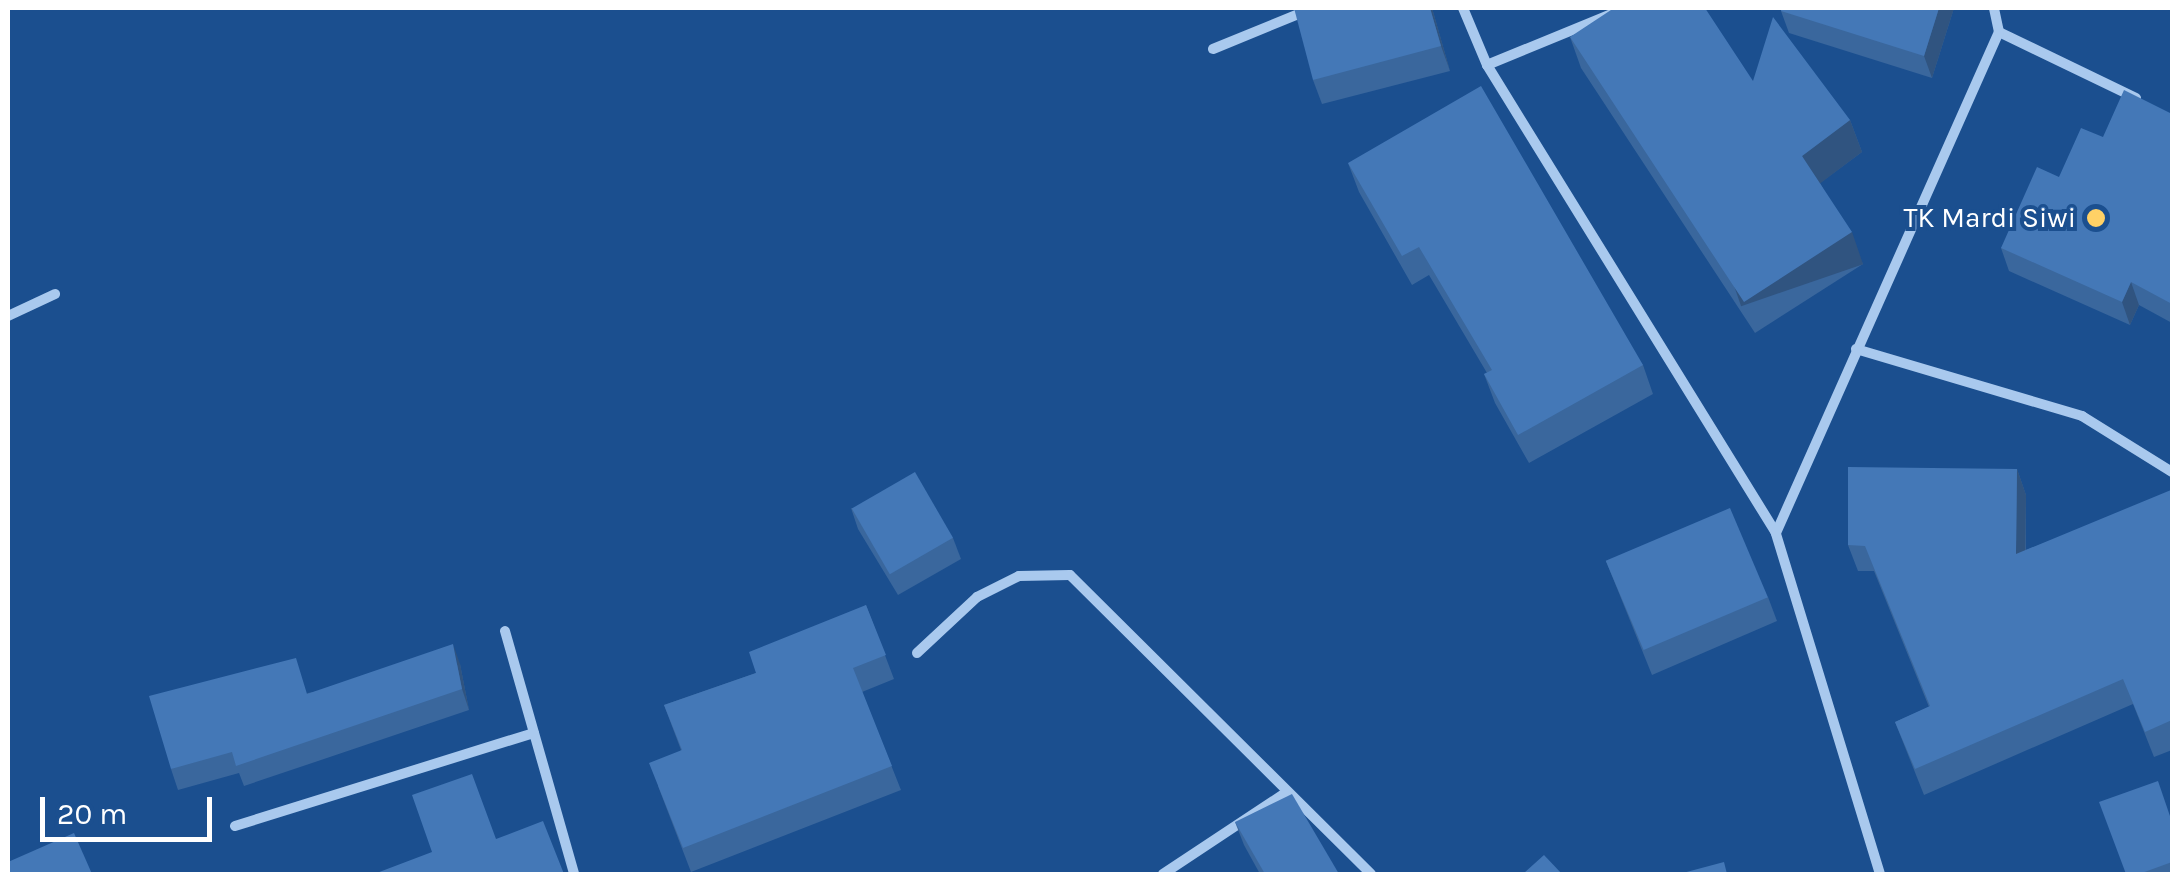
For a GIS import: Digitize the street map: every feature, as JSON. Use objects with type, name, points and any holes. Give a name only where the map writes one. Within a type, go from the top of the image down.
[{"type":"street","points":[[1213,49],[1313,8]]},
{"type":"street","points":[[1463,8],[1487,66],[1776,532],[1880,874]]},
{"type":"street","points":[[1487,66],[1626,8]]},
{"type":"street","points":[[1776,532],[1999,32],[1994,8]]},
{"type":"street","points":[[1999,32],[2155,108]]},
{"type":"street","points":[[8,316],[55,294]]},
{"type":"street","points":[[1856,349],[2082,416],[2172,472]]},
{"type":"street","points":[[917,654],[977,598],[1020,576],[1070,574],[1371,874]]},
{"type":"street","points":[[506,630],[574,874]]},
{"type":"street","points":[[235,826],[534,733]]},
{"type":"street","points":[[1163,874],[1286,792]]},
{"type":"building","points":[[1294,8],[1430,8],[1441,46],[1313,80]]},
{"type":"building","points":[[1614,8],[1705,8],[1753,81],[1773,17],[1850,120],[1802,156],[1852,232],[1744,302],[1570,37]]},
{"type":"building","points":[[1939,8],[1924,56],[1781,11]]},
{"type":"building","points":[[1481,86],[1643,365],[1518,435],[1484,374],[1492,370],[1419,247],[1402,256],[1348,163]]},
{"type":"building","name":"TK Mardi Siwi","points":[[2124,90],[2172,114],[2172,304],[2131,282],[2122,302],[2001,248],[2037,167],[2059,177],[2081,128],[2103,137]]},
{"type":"building","points":[[1848,467],[2017,469],[2016,554],[2171,490],[2172,720],[2145,732],[2123,679],[1915,769],[1895,722],[1930,706],[1865,546],[1848,545]]},
{"type":"building","points":[[915,472],[953,538],[890,574],[852,508]]},
{"type":"building","points":[[1730,508],[1768,597],[1644,650],[1606,561]]},
{"type":"building","points":[[866,605],[886,655],[853,668],[892,766],[683,848],[649,763],[682,750],[664,705],[756,673],[749,652]]},
{"type":"building","points":[[453,644],[462,689],[236,766],[232,752],[171,769],[149,696],[296,658],[307,694]]},
{"type":"building","points":[[472,774],[496,839],[543,821],[564,874],[374,874],[432,852],[412,795]]},
{"type":"building","points":[[2158,781],[2172,822],[2172,862],[2139,874],[2126,874],[2099,802]]},
{"type":"building","points":[[1292,794],[1339,874],[1265,874],[1235,822]]},
{"type":"building","points":[[74,833],[92,874],[8,874],[8,862]]},
{"type":"building","points":[[1544,855],[1562,874],[1523,874]]},
{"type":"building","points":[[1724,862],[1727,874],[1679,874]]},
{"type":"place","name":"TK Mardi Siwi","points":[[2096,218]]}]
